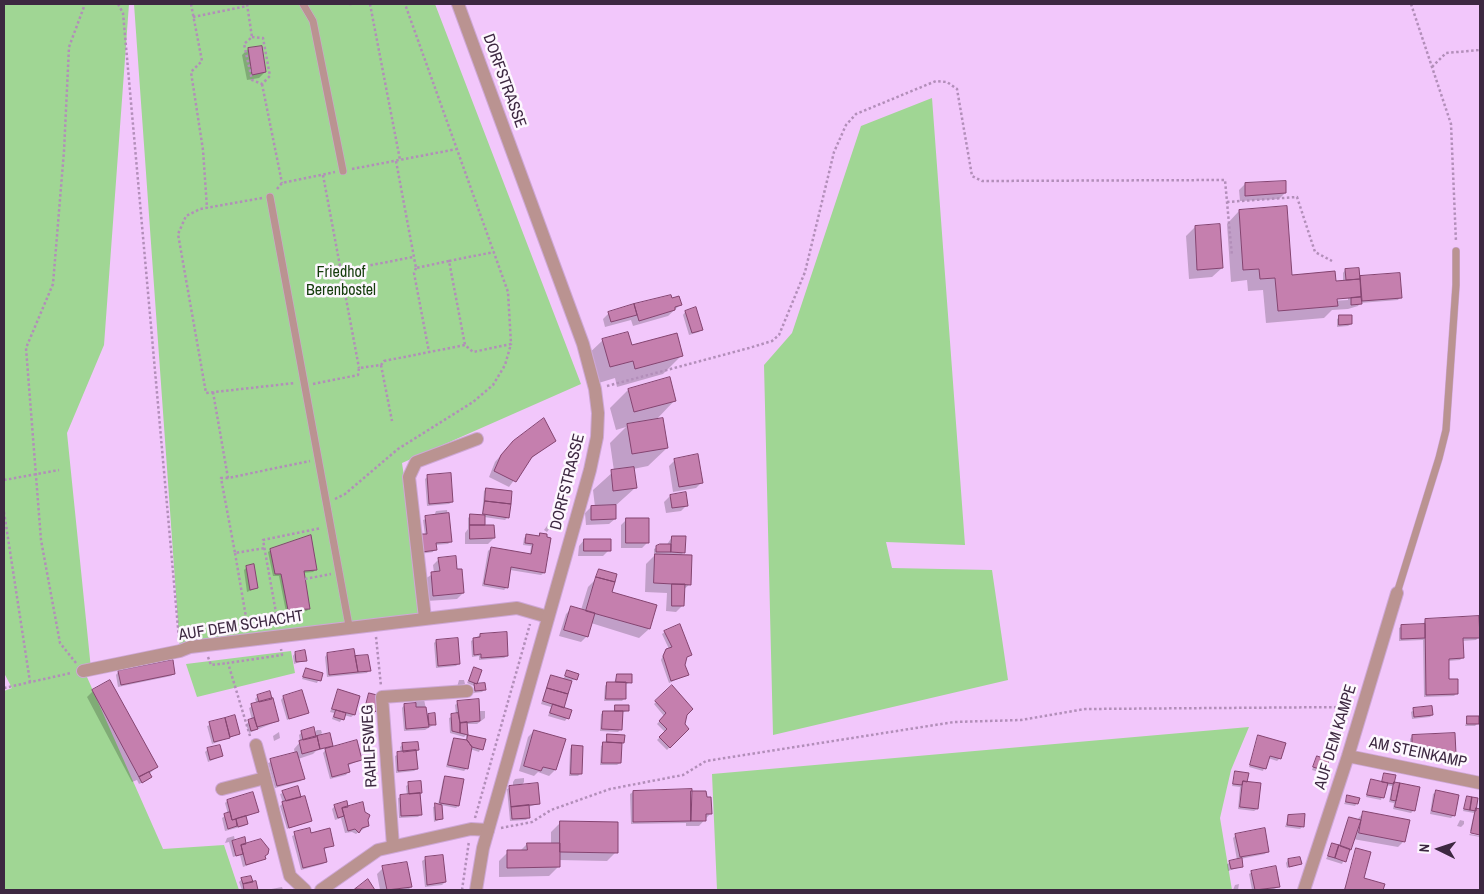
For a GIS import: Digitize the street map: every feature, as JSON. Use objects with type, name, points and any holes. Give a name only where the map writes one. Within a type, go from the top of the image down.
[{"type":"street","name":"DORFSTRASSE","points":[[458,4],[574,320],[595,389],[598,413],[597,437],[590,470],[488,830],[476,890]]},
{"type":"street","points":[[425,618],[409,477],[416,462],[477,439]]},
{"type":"street","name":"AUF DEM KAMPE","points":[[1304,890],[1348,756],[1397,593]]},
{"type":"street","name":"AUF DEM SCHACHT","points":[[83,670],[180,651],[190,647],[349,626],[517,608],[548,618]]},
{"type":"street","name":"RAHLFSWEG","points":[[393,846],[382,696],[467,690]]},
{"type":"street","points":[[256,745],[290,876],[305,890]]},
{"type":"street","name":"AM STEINKAMP","points":[[1348,756],[1480,783]]},
{"type":"street","points":[[222,790],[265,778]]},
{"type":"street","points":[[321,890],[378,850],[471,830],[488,830]]},
{"type":"lane","points":[[303,4],[313,21],[343,171]]},
{"type":"lane","points":[[270,197],[349,626]]},
{"type":"lane","points":[[1397,593],[1446,430],[1456,285],[1456,252]]},
{"type":"path","points":[[4,688],[83,670],[60,643],[42,540],[26,348],[53,284],[64,152],[69,47],[85,4]]},
{"type":"path","points":[[118,4],[123,13],[180,651]]},
{"type":"path","points":[[191,4],[202,61],[191,72],[203,150],[207,208]]},
{"type":"path","points":[[370,4],[400,160]]},
{"type":"path","points":[[327,503],[345,494],[398,449],[474,402],[493,385],[505,364],[511,344],[508,292],[405,4]]},
{"type":"path","points":[[1412,4],[1451,124],[1456,252]]},
{"type":"path","points":[[193,17],[247,5],[252,37]]},
{"type":"path","points":[[252,37],[263,38],[270,76],[262,84],[252,80],[244,44],[252,37]]},
{"type":"path","points":[[1432,67],[1446,53],[1480,50]]},
{"type":"path","points":[[595,389],[749,348],[772,340],[779,335],[805,272],[834,152],[846,125],[856,114],[936,82],[947,82],[957,89],[972,176],[982,181],[1225,180],[1232,256]]},
{"type":"path","points":[[262,84],[282,184],[456,149]]},
{"type":"path","points":[[396,161],[429,352]]},
{"type":"path","points":[[270,197],[207,208],[186,216],[178,234],[206,393],[304,384],[358,375],[360,368],[323,175]]},
{"type":"path","points":[[1227,202],[1297,197],[1315,252],[1332,261]]},
{"type":"path","points":[[416,268],[494,252]]},
{"type":"path","points":[[341,271],[414,257]]},
{"type":"path","points":[[449,261],[464,345],[473,352],[511,344]]},
{"type":"path","points":[[360,368],[381,364],[384,361],[464,345]]},
{"type":"path","points":[[381,364],[392,422]]},
{"type":"path","points":[[213,392],[228,478]]},
{"type":"path","points":[[247,623],[221,478],[318,459]]},
{"type":"path","points":[[4,480],[59,470]]},
{"type":"path","points":[[4,512],[30,682]]},
{"type":"path","points":[[208,656],[211,666],[282,655],[263,540],[331,526]]},
{"type":"path","points":[[235,553],[265,548]]},
{"type":"path","points":[[305,578],[340,573]]},
{"type":"path","points":[[462,890],[471,830],[526,634],[534,613]]},
{"type":"path","points":[[372,624],[373,633],[376,636],[382,696]]},
{"type":"path","points":[[228,663],[250,738],[256,745]]},
{"type":"path","points":[[488,830],[532,822],[551,810],[610,789],[683,775],[706,761],[954,722],[1021,720],[1085,708],[1362,706]]},
{"type":"green space","points":[[4,4],[129,4],[104,345],[67,433],[91,669],[83,668],[163,849],[224,845],[239,890],[4,890],[4,691],[12,688],[4,673]]},
{"type":"green space","name":"Friedhof Berenbostel","points":[[134,4],[435,4],[581,384],[402,463],[425,618],[180,651]]},
{"type":"green space","points":[[932,98],[965,545],[886,542],[892,568],[992,570],[1008,680],[773,735],[764,365],[792,333],[861,126]]},
{"type":"green space","points":[[291,651],[295,673],[197,697],[186,664]]},
{"type":"green space","points":[[1249,727],[1231,770],[1220,818],[1232,890],[717,890],[712,774]]},
{"type":"building","points":[[262,46],[266,72],[252,75],[248,48]]},
{"type":"building","points":[[1286,181],[1286,193],[1245,196],[1245,183]]},
{"type":"building","points":[[1287,206],[1292,275],[1335,271],[1336,281],[1360,279],[1361,297],[1337,299],[1338,306],[1278,311],[1275,278],[1260,279],[1259,269],[1243,270],[1239,210]]},
{"type":"building","points":[[1220,224],[1223,268],[1197,270],[1195,226]]},
{"type":"building","points":[[1359,268],[1360,279],[1346,280],[1345,269]]},
{"type":"building","points":[[1400,273],[1402,298],[1362,301],[1360,276]]},
{"type":"building","points":[[671,295],[672,298],[679,296],[682,305],[675,307],[675,310],[639,321],[634,304]]},
{"type":"building","points":[[1361,297],[1362,304],[1351,305],[1351,298]]},
{"type":"building","points":[[634,304],[637,315],[611,322],[608,312]]},
{"type":"building","points":[[696,307],[703,330],[692,333],[685,311]]},
{"type":"building","points":[[1339,315],[1352,315],[1352,324],[1339,325]]},
{"type":"building","points":[[628,332],[632,345],[677,333],[683,356],[635,369],[633,361],[610,367],[602,339]]},
{"type":"building","points":[[670,377],[676,401],[634,412],[628,389]]},
{"type":"building","points":[[544,418],[556,441],[532,457],[516,482],[494,471],[501,455],[513,441]]},
{"type":"building","points":[[663,418],[668,448],[632,454],[627,424]]},
{"type":"building","points":[[698,454],[703,483],[679,487],[674,459]]},
{"type":"building","points":[[634,467],[637,488],[613,491],[611,470]]},
{"type":"building","points":[[451,473],[453,502],[429,504],[427,475]]},
{"type":"building","points":[[486,488],[512,491],[511,504],[485,501]]},
{"type":"building","points":[[686,492],[688,506],[672,508],[670,495]]},
{"type":"building","points":[[485,501],[511,504],[509,518],[483,514]]},
{"type":"building","points":[[616,505],[616,519],[591,520],[591,506]]},
{"type":"building","points":[[449,513],[452,542],[436,543],[437,550],[422,552],[420,534],[427,534],[425,516]]},
{"type":"building","points":[[470,514],[485,515],[485,525],[470,525]]},
{"type":"building","points":[[626,518],[649,518],[649,543],[626,543]]},
{"type":"building","points":[[470,525],[494,525],[495,538],[470,539]]},
{"type":"building","points":[[540,533],[547,534],[547,537],[551,538],[545,573],[511,567],[508,588],[484,584],[491,547],[531,554],[533,544],[525,543],[526,534],[539,536]]},
{"type":"building","points":[[311,535],[317,570],[304,571],[310,609],[288,610],[281,574],[275,574],[270,549]]},
{"type":"building","points":[[672,536],[686,536],[685,553],[671,552]]},
{"type":"building","points":[[584,539],[611,539],[611,551],[584,551]]},
{"type":"building","points":[[671,544],[671,552],[656,552],[656,546]]},
{"type":"building","points":[[655,554],[692,555],[691,585],[654,583]]},
{"type":"building","points":[[456,556],[457,569],[462,569],[464,593],[433,596],[431,572],[440,571],[438,558]]},
{"type":"building","points":[[254,564],[258,588],[250,590],[246,566]]},
{"type":"building","points":[[599,569],[617,574],[615,582],[596,577]]},
{"type":"building","points":[[596,577],[615,582],[612,592],[657,605],[650,629],[586,611]]},
{"type":"building","points":[[672,584],[685,584],[684,606],[672,606]]},
{"type":"building","points":[[571,606],[595,613],[588,637],[564,630]]},
{"type":"building","points":[[1479,616],[1480,638],[1463,638],[1464,658],[1449,659],[1449,679],[1458,679],[1458,694],[1426,695],[1425,619]]},
{"type":"building","points":[[680,624],[692,655],[687,657],[685,665],[689,675],[671,681],[663,656],[666,649],[672,647],[664,631]]},
{"type":"building","points":[[1425,624],[1425,638],[1401,639],[1401,625]]},
{"type":"building","points":[[507,632],[508,656],[481,658],[481,654],[474,655],[473,638],[480,637],[480,634]]},
{"type":"building","points":[[458,638],[460,664],[438,666],[436,640]]},
{"type":"building","points":[[354,649],[358,672],[329,675],[327,653]]},
{"type":"building","points":[[305,650],[307,661],[296,662],[295,652]]},
{"type":"building","points":[[368,655],[371,671],[358,672],[355,656]]},
{"type":"building","points":[[173,660],[175,674],[121,685],[118,671]]},
{"type":"building","points":[[474,667],[482,670],[477,684],[469,681]]},
{"type":"building","points":[[306,668],[323,673],[321,681],[303,677]]},
{"type":"building","points":[[567,670],[579,674],[577,680],[565,676]]},
{"type":"building","points":[[617,674],[632,674],[632,683],[616,682]]},
{"type":"building","points":[[551,675],[572,681],[568,694],[547,688]]},
{"type":"building","points":[[110,680],[158,767],[139,777],[92,690]]},
{"type":"building","points":[[607,682],[626,682],[626,699],[606,699]]},
{"type":"building","points":[[485,683],[486,690],[475,691],[474,684]]},
{"type":"building","points":[[672,685],[693,709],[687,715],[685,724],[689,729],[670,748],[659,737],[667,729],[659,721],[666,713],[655,701]]},
{"type":"building","points":[[547,688],[568,694],[564,708],[543,701]]},
{"type":"building","points":[[338,689],[360,696],[355,715],[332,709]]},
{"type":"building","points":[[302,690],[309,713],[289,719],[283,696]]},
{"type":"building","points":[[270,691],[272,699],[259,702],[257,695]]},
{"type":"building","points":[[369,693],[377,695],[378,712],[365,709]]},
{"type":"building","points":[[273,698],[279,721],[257,727],[251,704]]},
{"type":"building","points":[[479,699],[480,721],[460,723],[457,701]]},
{"type":"building","points":[[416,703],[416,707],[426,707],[429,727],[406,729],[404,704]]},
{"type":"building","points":[[553,704],[572,710],[569,719],[550,713]]},
{"type":"building","points":[[615,705],[629,705],[629,711],[615,711]]},
{"type":"building","points":[[1432,706],[1433,715],[1414,717],[1413,708]]},
{"type":"building","points":[[336,710],[346,713],[344,720],[334,717]]},
{"type":"building","points":[[603,711],[623,711],[622,730],[602,729]]},
{"type":"building","points":[[435,713],[436,725],[429,725],[428,714]]},
{"type":"building","points":[[458,713],[460,733],[452,731],[451,714]]},
{"type":"building","points":[[235,715],[240,734],[230,737],[225,718]]},
{"type":"building","points":[[1467,716],[1479,716],[1479,724],[1467,724]]},
{"type":"building","points":[[225,718],[230,738],[214,742],[209,722]]},
{"type":"building","points":[[254,718],[258,729],[251,731],[248,720]]},
{"type":"building","points":[[467,722],[468,735],[460,733],[460,723]]},
{"type":"building","points":[[314,727],[316,737],[303,740],[301,731]]},
{"type":"building","points":[[534,730],[566,739],[556,770],[543,767],[541,771],[524,766]]},
{"type":"building","points":[[330,733],[333,746],[320,749],[317,736]]},
{"type":"building","points":[[1455,733],[1456,754],[1412,755],[1412,735]]},
{"type":"building","points":[[607,734],[625,735],[624,743],[607,742]]},
{"type":"building","points":[[468,735],[486,739],[483,750],[472,747],[467,740]]},
{"type":"building","points":[[1258,735],[1286,743],[1281,759],[1270,756],[1266,769],[1250,765]]},
{"type":"building","points":[[317,736],[320,749],[302,754],[299,741]]},
{"type":"building","points":[[454,738],[467,740],[472,747],[468,769],[448,765]]},
{"type":"building","points":[[357,740],[362,760],[348,764],[350,772],[332,777],[325,749]]},
{"type":"building","points":[[418,742],[419,750],[403,752],[402,743]]},
{"type":"building","points":[[603,742],[622,743],[621,763],[602,763]]},
{"type":"building","points":[[220,745],[223,756],[210,760],[207,748]]},
{"type":"building","points":[[572,745],[583,746],[582,774],[571,774]]},
{"type":"building","points":[[416,750],[418,769],[398,771],[397,752]]},
{"type":"building","points":[[297,752],[305,779],[277,786],[270,759]]},
{"type":"building","points":[[1317,756],[1329,760],[1326,771],[1313,767]]},
{"type":"building","points":[[1235,771],[1249,773],[1247,782],[1243,781],[1242,785],[1233,784]]},
{"type":"building","points":[[149,772],[152,777],[142,783],[139,777]]},
{"type":"building","points":[[1384,773],[1396,775],[1394,784],[1382,782]]},
{"type":"building","points":[[445,776],[464,779],[459,806],[440,803]]},
{"type":"building","points":[[1371,779],[1388,783],[1384,798],[1367,795]]},
{"type":"building","points":[[421,781],[422,793],[409,794],[408,782]]},
{"type":"building","points":[[1243,781],[1261,783],[1258,809],[1240,807]]},
{"type":"building","points":[[1394,782],[1400,783],[1396,801],[1391,800]]},
{"type":"building","points":[[538,783],[540,804],[511,807],[509,786]]},
{"type":"building","points":[[1400,783],[1420,787],[1415,811],[1395,807]]},
{"type":"building","points":[[298,786],[301,797],[286,801],[282,791]]},
{"type":"building","points":[[692,789],[691,821],[633,822],[633,791]]},
{"type":"building","points":[[1436,790],[1459,795],[1455,816],[1432,811]]},
{"type":"building","points":[[691,791],[706,791],[707,797],[711,797],[712,814],[706,814],[706,821],[691,821]]},
{"type":"building","points":[[253,792],[259,812],[232,820],[227,800]]},
{"type":"building","points":[[420,793],[422,815],[401,816],[400,795]]},
{"type":"building","points":[[1347,795],[1360,798],[1358,804],[1346,802]]},
{"type":"building","points":[[305,796],[312,821],[289,828],[282,802]]},
{"type":"building","points":[[1467,796],[1472,797],[1470,810],[1464,809]]},
{"type":"building","points":[[1472,797],[1478,798],[1476,811],[1470,810]]},
{"type":"building","points":[[347,801],[348,807],[342,808],[344,816],[338,818],[334,805]]},
{"type":"building","points":[[363,802],[365,812],[370,815],[368,820],[369,826],[362,828],[359,833],[355,829],[348,831],[342,808]]},
{"type":"building","points":[[435,803],[442,805],[443,819],[436,820]]},
{"type":"building","points":[[529,805],[530,818],[512,819],[511,807]]},
{"type":"building","points":[[1476,808],[1480,809],[1480,835],[1471,833]]},
{"type":"building","points":[[1363,811],[1410,820],[1405,842],[1359,833]]},
{"type":"building","points":[[230,812],[232,820],[236,819],[237,826],[228,829],[224,814]]},
{"type":"building","points":[[1305,814],[1304,827],[1287,825],[1288,815]]},
{"type":"building","points":[[246,816],[248,824],[238,827],[236,819]]},
{"type":"building","points":[[1349,817],[1361,820],[1351,850],[1340,846]]},
{"type":"building","points":[[560,821],[618,822],[618,853],[560,852]]},
{"type":"building","points":[[310,828],[311,833],[330,828],[334,846],[324,848],[327,862],[303,868],[294,832]]},
{"type":"building","points":[[1265,828],[1269,852],[1240,857],[1235,834]]},
{"type":"building","points":[[245,837],[246,844],[241,845],[243,854],[236,856],[232,841]]},
{"type":"building","points":[[261,839],[269,849],[268,854],[265,856],[266,859],[246,865],[241,845]]},
{"type":"building","points":[[527,843],[560,843],[560,867],[507,868],[507,850],[527,850]]},
{"type":"building","points":[[1332,843],[1339,845],[1335,858],[1328,856]]},
{"type":"building","points":[[1339,845],[1350,849],[1346,862],[1335,858]]},
{"type":"building","points":[[1356,848],[1371,852],[1364,878],[1385,884],[1383,890],[1345,890]]},
{"type":"building","points":[[443,855],[446,882],[427,885],[425,857]]},
{"type":"building","points":[[1300,857],[1302,864],[1289,867],[1288,859]]},
{"type":"building","points":[[1242,858],[1243,867],[1231,869],[1229,861]]},
{"type":"building","points":[[407,862],[412,887],[387,890],[382,866]]},
{"type":"building","points":[[1276,866],[1280,887],[1255,890],[1251,871]]},
{"type":"building","points":[[251,876],[253,882],[243,884],[241,878]]},
{"type":"building","points":[[368,879],[375,890],[355,889]]},
{"type":"building","points":[[256,881],[258,890],[244,890],[243,884]]}]
